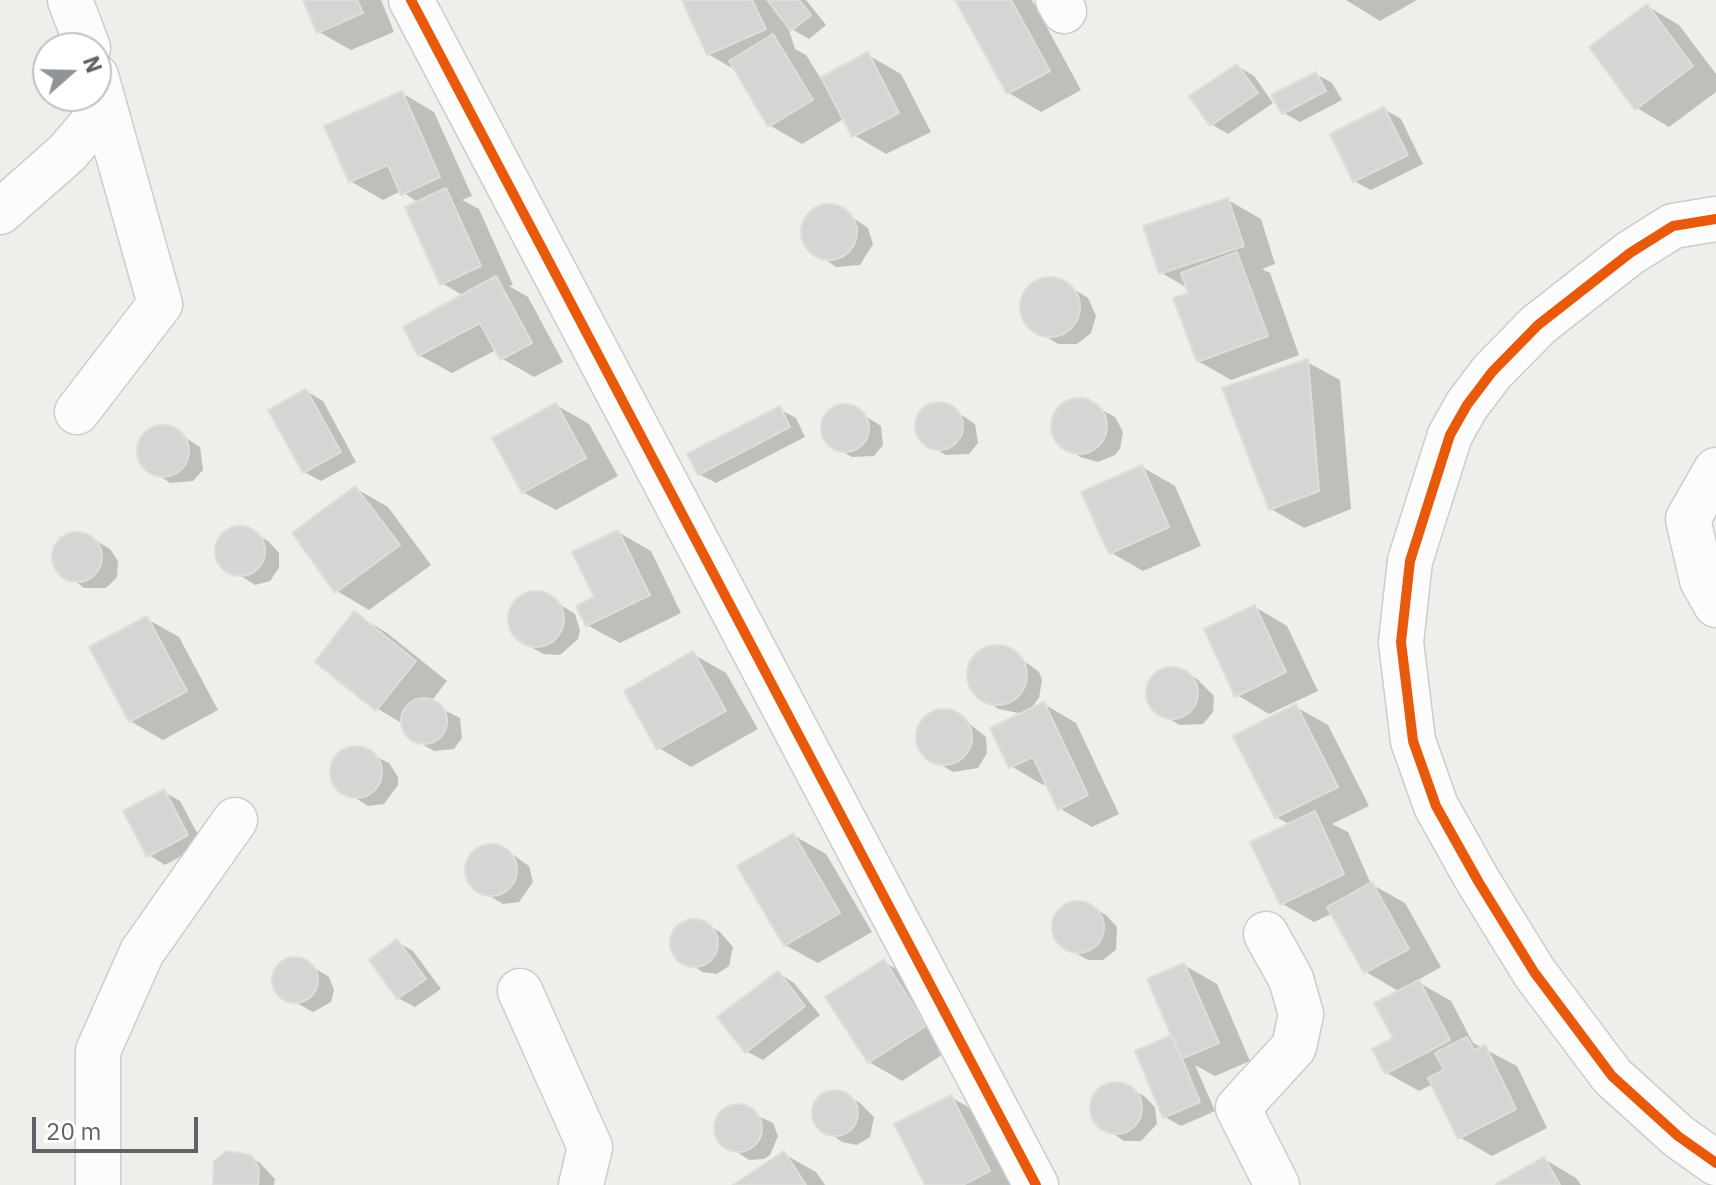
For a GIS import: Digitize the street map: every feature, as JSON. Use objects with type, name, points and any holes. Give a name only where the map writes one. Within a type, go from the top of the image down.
[{"type":"street","points":[[70,0],[82,32]]},
{"type":"street","points":[[411,0],[1036,1185]]},
{"type":"street","points":[[0,212],[67,153],[89,112]]},
{"type":"street","points":[[77,412],[160,304],[106,112]]},
{"type":"street","points":[[1716,219],[1673,226],[1630,253],[1538,325],[1492,372],[1467,405],[1450,435],[1410,561],[1401,642],[1413,741],[1436,806],[1478,881],[1534,972],[1612,1076],[1678,1136],[1716,1163]]},
{"type":"street","points":[[1716,470],[1688,519],[1702,580],[1716,605]]},
{"type":"street","points":[[98,1185],[98,1051],[142,952],[235,820]]},
{"type":"street","points":[[1266,934],[1291,979],[1301,1014],[1294,1047],[1238,1108],[1277,1185]]},
{"type":"street","points":[[520,991],[590,1147],[581,1185]]},
{"type":"building","points":[[303,0],[357,0],[363,13],[317,33]]},
{"type":"building","points":[[682,0],[752,0],[766,29],[707,55]]},
{"type":"building","points":[[767,0],[799,0],[811,15],[791,31]]},
{"type":"building","points":[[955,0],[1011,0],[1050,71],[1007,94]]},
{"type":"building","points":[[1647,4],[1693,66],[1635,110],[1589,47]]},
{"type":"building","points":[[773,34],[813,100],[768,127],[729,61]]},
{"type":"building","points":[[868,52],[899,113],[852,137],[821,77]]},
{"type":"building","points":[[1237,64],[1258,93],[1210,126],[1189,96]]},
{"type":"building","points":[[1316,72],[1326,91],[1282,114],[1271,95]]},
{"type":"building","points":[[402,91],[440,177],[401,195],[388,165],[349,182],[324,126]]},
{"type":"building","points":[[1384,107],[1408,155],[1353,182],[1330,134]]},
{"type":"building","points":[[446,188],[481,266],[440,285],[405,207]]},
{"type":"building","points":[[1228,198],[1244,246],[1159,274],[1143,226]]},
{"type":"building","points":[[829,204],[849,212],[857,232],[849,252],[829,260],[809,252],[801,232],[809,212]]},
{"type":"building","points":[[1237,252],[1268,336],[1197,362],[1173,298],[1188,293],[1181,273]]},
{"type":"building","points":[[496,276],[532,343],[500,360],[480,323],[418,356],[403,327]]},
{"type":"building","points":[[1050,277],[1061,279],[1071,286],[1078,296],[1078,318],[1071,328],[1061,335],[1050,337],[1039,335],[1029,328],[1022,318],[1020,307],[1022,296],[1029,286],[1039,279]]},
{"type":"building","points":[[1308,359],[1319,491],[1269,510],[1222,388]]},
{"type":"building","points":[[306,389],[341,452],[303,473],[268,410]]},
{"type":"building","points":[[1079,398],[1099,406],[1107,426],[1099,446],[1079,454],[1059,446],[1051,426],[1059,406]]},
{"type":"building","points":[[939,402],[956,409],[963,426],[956,443],[939,450],[922,443],[915,426],[922,409]]},
{"type":"building","points":[[556,403],[586,458],[522,493],[492,438]]},
{"type":"building","points":[[845,404],[862,411],[869,428],[862,445],[845,452],[828,445],[821,428],[828,411]]},
{"type":"building","points":[[780,406],[790,427],[698,475],[687,454]]},
{"type":"building","points":[[163,425],[181,433],[189,451],[181,469],[163,477],[145,469],[137,451],[145,433]]},
{"type":"building","points":[[1142,465],[1169,527],[1109,554],[1081,492]]},
{"type":"building","points":[[355,486],[400,545],[335,593],[292,533]]},
{"type":"building","points":[[240,526],[258,533],[265,551],[258,569],[240,576],[222,569],[215,551],[222,533]]},
{"type":"building","points":[[618,530],[650,595],[586,626],[576,606],[594,597],[572,552]]},
{"type":"building","points":[[67,533],[87,533],[101,547],[101,567],[87,581],[67,581],[53,567],[53,547]]},
{"type":"building","points":[[536,591],[556,599],[564,619],[556,639],[536,647],[516,639],[508,619],[516,599]]},
{"type":"building","points":[[1255,605],[1286,672],[1235,697],[1204,629]]},
{"type":"building","points":[[354,611],[416,661],[376,711],[315,662]]},
{"type":"building","points":[[147,616],[187,691],[129,722],[89,647]]},
{"type":"building","points":[[997,645],[1018,654],[1027,675],[1018,696],[997,705],[976,696],[967,675],[976,654]]},
{"type":"building","points":[[693,651],[726,711],[657,750],[624,691]]},
{"type":"building","points":[[1172,667],[1191,674],[1198,693],[1191,712],[1172,719],[1153,712],[1146,693],[1153,674]]},
{"type":"building","points":[[424,698],[441,704],[447,721],[441,738],[424,744],[407,738],[401,721],[407,704]]},
{"type":"building","points":[[1044,702],[1088,795],[1058,810],[1033,757],[1009,768],[990,728]]},
{"type":"building","points":[[1296,704],[1338,787],[1275,818],[1233,736]]},
{"type":"building","points":[[944,709],[964,717],[972,737],[964,757],[944,765],[924,757],[916,737],[924,717]]},
{"type":"building","points":[[356,746],[374,754],[382,772],[374,790],[356,798],[338,790],[330,772],[338,754]]},
{"type":"building","points":[[164,789],[188,835],[147,857],[123,811]]},
{"type":"building","points":[[1315,811],[1344,874],[1280,905],[1250,842]]},
{"type":"building","points":[[793,833],[840,913],[784,946],[737,866]]},
{"type":"building","points":[[491,844],[510,851],[517,870],[510,889],[491,896],[472,889],[465,870],[472,851]]},
{"type":"building","points":[[1372,882],[1409,949],[1364,973],[1327,907]]},
{"type":"building","points":[[1078,901],[1096,909],[1104,927],[1096,945],[1078,953],[1060,945],[1052,927],[1060,909]]},
{"type":"building","points":[[694,919],[711,926],[718,943],[711,960],[694,967],[677,960],[670,943],[677,926]]},
{"type":"building","points":[[397,939],[426,979],[397,999],[369,960]]},
{"type":"building","points":[[295,957],[304,958],[311,964],[317,971],[317,989],[311,996],[304,1002],[295,1003],[286,1002],[279,996],[273,989],[272,980],[273,971],[279,964],[286,958]]},
{"type":"building","points":[[884,959],[926,1026],[868,1063],[825,997]]},
{"type":"building","points":[[1184,963],[1219,1043],[1181,1059],[1147,979]]},
{"type":"building","points":[[778,971],[805,1006],[745,1053],[717,1017]]},
{"type":"building","points":[[1419,980],[1450,1040],[1385,1074],[1372,1049],[1393,1038],[1374,1003]]},
{"type":"building","points":[[1172,1035],[1200,1102],[1163,1118],[1135,1051]]},
{"type":"building","points":[[1467,1037],[1474,1050],[1485,1045],[1516,1109],[1458,1139],[1428,1078],[1444,1070],[1435,1053]]},
{"type":"building","points":[[1116,1082],[1134,1090],[1142,1108],[1134,1126],[1116,1134],[1098,1126],[1090,1108],[1098,1090]]},
{"type":"building","points":[[835,1090],[852,1096],[858,1113],[852,1130],[835,1136],[818,1130],[812,1113],[818,1096]]},
{"type":"building","points":[[951,1095],[990,1171],[963,1185],[925,1185],[894,1124]]},
{"type":"building","points":[[738,1104],[755,1111],[762,1128],[755,1145],[738,1152],[721,1145],[714,1128],[721,1111]]},
{"type":"building","points":[[227,1151],[251,1155],[259,1168],[258,1185],[213,1185],[214,1161]]},
{"type":"building","points":[[784,1151],[806,1185],[733,1185]]},
{"type":"building","points":[[1544,1157],[1560,1185],[1496,1185],[1496,1184]]},
{"type":"cycle path","points":[[411,0],[1036,1185]]},
{"type":"cycle path","points":[[1716,219],[1673,226],[1630,253],[1538,325],[1492,372],[1467,405],[1450,435],[1410,561],[1401,642],[1413,741],[1436,806],[1478,881],[1534,972],[1612,1076],[1678,1136],[1716,1163]]}]
